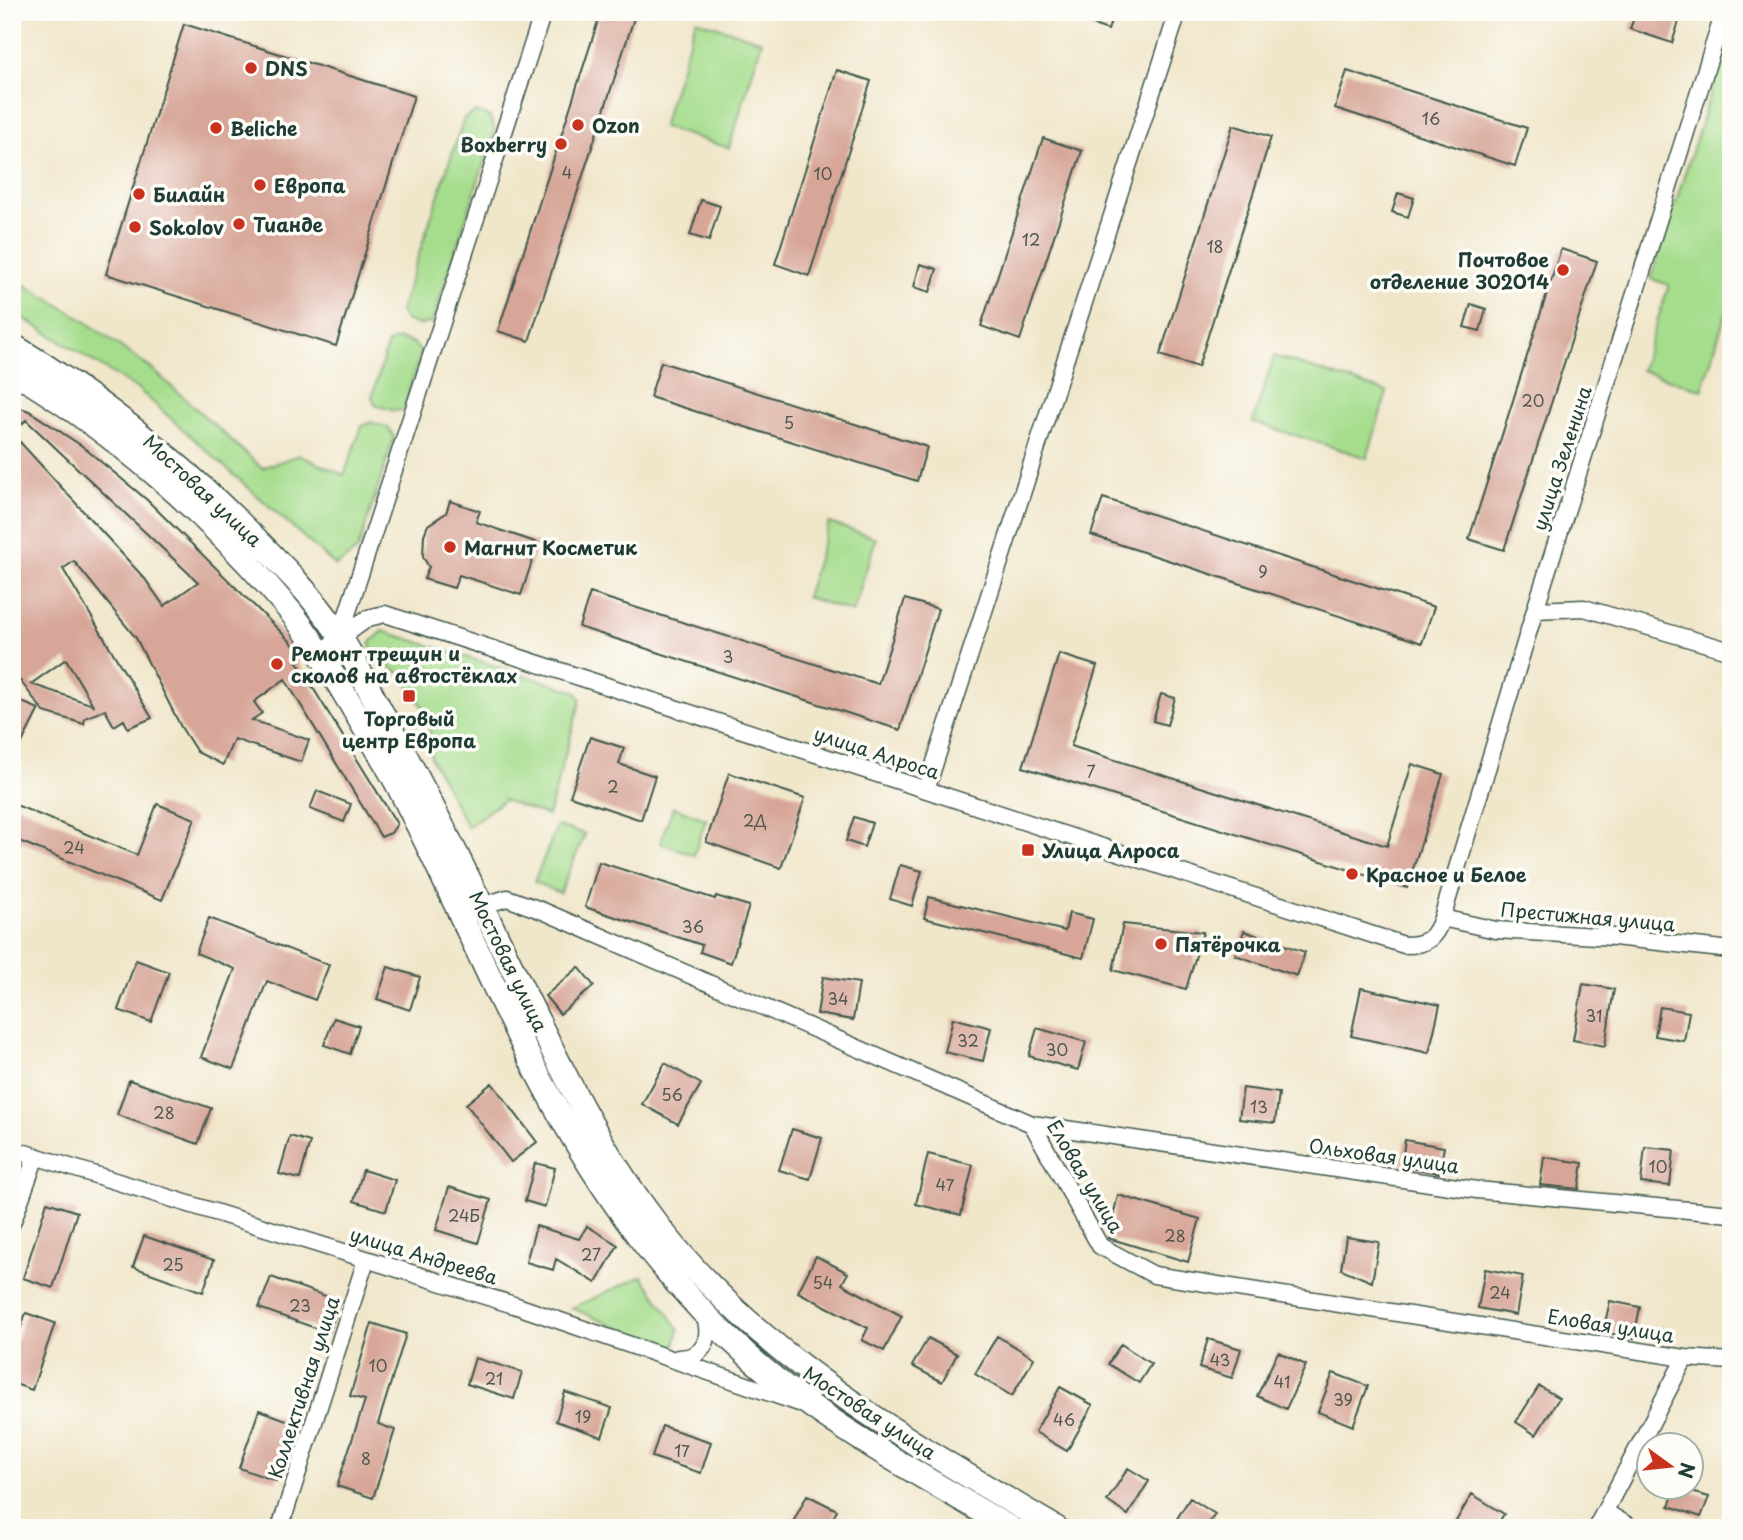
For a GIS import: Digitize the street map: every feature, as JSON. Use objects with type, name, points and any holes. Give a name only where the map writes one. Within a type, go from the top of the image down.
[{"type":"main road","name":"Мостовая улица","points":[[12,345],[100,401],[153,442],[280,563],[311,597],[340,636],[406,756],[560,1066],[611,1158],[654,1221],[713,1287],[791,1360],[832,1391],[1056,1528]]},
{"type":"main road","name":"Мостовая улица","points":[[12,370],[76,412],[184,499],[291,612],[320,653],[396,782],[540,1078],[591,1168],[637,1234],[703,1313],[756,1363],[820,1410],[1010,1528]]},
{"type":"street","points":[[340,636],[543,12]]},
{"type":"street","points":[[926,790],[1178,12]]},
{"type":"street","name":"улица Зеленина","points":[[1442,918],[1535,610],[1724,12]]},
{"type":"street","points":[[1535,610],[1584,608],[1731,651]]},
{"type":"street","name":"улица Алроса","points":[[320,653],[368,618],[386,614],[1404,946],[1419,945],[1432,939],[1442,918]]},
{"type":"street","name":"Еловая улица","points":[[482,906],[507,898],[543,911],[1032,1124],[1100,1246],[1154,1275],[1685,1358],[1731,1361]]},
{"type":"street","name":"Престижная улица","points":[[1442,918],[1486,929],[1614,937],[1731,950]]},
{"type":"street","name":"Ольховая улица","points":[[1032,1124],[1477,1190],[1731,1214]]},
{"type":"street","name":"улица Андреева","points":[[12,1149],[676,1358],[820,1410]]},
{"type":"street","points":[[12,1223],[36,1156]]},
{"type":"street","name":"Коллективная улица","points":[[280,1528],[366,1260]]},
{"type":"street","points":[[676,1358],[693,1357],[702,1351],[709,1329],[703,1313]]},
{"type":"street","points":[[1596,1528],[1685,1358]]},
{"type":"street","points":[[1605,1512],[1632,1528]]},
{"type":"green space","points":[[696,20],[762,41],[729,148],[662,127]]},
{"type":"green space","points":[[1731,30],[1731,296],[1702,390],[1641,370],[1669,285],[1651,279]]},
{"type":"green space","points":[[476,112],[489,116],[495,129],[432,323],[419,325],[405,320],[400,311],[464,118]]},
{"type":"green space","points":[[12,277],[79,317],[152,369],[262,468],[299,455],[344,475],[362,426],[371,422],[389,428],[394,437],[358,550],[336,566],[139,390],[12,311]]},
{"type":"green space","points":[[399,339],[414,343],[421,353],[403,410],[395,411],[375,405],[372,397],[388,343]]},
{"type":"green space","points":[[1274,356],[1387,392],[1367,458],[1253,422]]},
{"type":"green space","points":[[829,523],[876,538],[853,612],[806,597]]},
{"type":"green space","points":[[383,631],[575,691],[581,699],[548,816],[504,800],[467,827],[431,758],[429,717],[403,675],[374,657],[370,643]]},
{"type":"green space","points":[[673,807],[706,819],[694,855],[660,843]]},
{"type":"green space","points":[[557,826],[585,834],[560,893],[534,882]]},
{"type":"green space","points":[[642,1276],[679,1329],[673,1352],[572,1308]]},
{"type":"building","points":[[601,12],[636,12],[529,341],[498,331]]},
{"type":"building","points":[[1063,12],[1114,12],[1108,30],[1063,15]]},
{"type":"building","points":[[1636,12],[1682,12],[1672,43],[1630,29]]},
{"type":"building","name":"Европа","points":[[184,24],[414,96],[336,346],[106,274]]},
{"type":"building","points":[[837,70],[871,81],[809,276],[775,264]]},
{"type":"building","points":[[1347,71],[1527,128],[1515,166],[1335,108]]},
{"type":"building","points":[[1233,125],[1271,137],[1198,367],[1160,355]]},
{"type":"building","points":[[1043,138],[1082,151],[1020,340],[981,326]]},
{"type":"building","points":[[1398,193],[1414,198],[1408,217],[1392,212]]},
{"type":"building","points":[[701,200],[720,206],[709,241],[690,235]]},
{"type":"building","points":[[1561,249],[1597,261],[1504,550],[1469,539]]},
{"type":"building","points":[[920,264],[937,269],[930,292],[914,287]]},
{"type":"building","points":[[1471,304],[1486,309],[1480,331],[1464,327]]},
{"type":"building","points":[[661,362],[927,447],[917,481],[650,397]]},
{"type":"building","points":[[12,405],[29,411],[82,446],[146,499],[292,643],[302,658],[297,662],[397,824],[391,833],[381,837],[285,679],[254,702],[262,713],[252,720],[309,740],[301,762],[234,739],[223,765],[197,752],[181,727],[136,638],[74,561],[63,569],[152,718],[128,728],[124,720],[114,726],[105,710],[85,718],[84,724],[44,712],[12,670],[12,455],[20,442],[145,579],[164,606],[198,582],[26,420],[12,434]],"holes":[[[66,659],[93,705],[31,684]]]},
{"type":"building","points":[[1103,498],[1434,607],[1422,643],[1091,535]]},
{"type":"building","points":[[450,501],[480,511],[476,522],[538,543],[521,595],[459,575],[454,588],[424,579],[429,567],[423,557],[424,535],[428,525],[446,513]]},
{"type":"building","points":[[590,593],[878,684],[905,599],[938,609],[900,730],[579,627]]},
{"type":"building","points":[[1059,654],[1097,666],[1071,746],[1387,846],[1412,764],[1443,774],[1407,888],[1023,767]]},
{"type":"building","points":[[1161,694],[1175,698],[1167,725],[1153,721]]},
{"type":"building","points":[[12,698],[39,709],[12,762]]},
{"type":"building","points":[[590,737],[624,748],[619,764],[655,776],[641,820],[570,796]]},
{"type":"building","points":[[729,773],[805,798],[781,868],[706,842]]},
{"type":"building","points":[[317,791],[351,804],[344,822],[310,809]]},
{"type":"building","points":[[157,804],[195,819],[162,900],[12,838],[12,813],[16,805],[137,855]]},
{"type":"building","points":[[854,817],[872,823],[864,847],[846,841]]},
{"type":"building","points":[[599,862],[715,899],[716,896],[749,906],[731,963],[700,952],[702,945],[585,907]]},
{"type":"building","points":[[900,865],[922,871],[912,906],[890,899]]},
{"type":"building","points":[[929,897],[1065,931],[1069,913],[1093,919],[1083,958],[924,918]]},
{"type":"building","points":[[209,918],[329,965],[315,1000],[267,981],[233,1069],[201,1057],[235,969],[196,953]]},
{"type":"building","points":[[1123,924],[1203,932],[1186,989],[1113,970]]},
{"type":"building","points":[[1244,931],[1305,952],[1297,976],[1235,955]]},
{"type":"building","points":[[136,960],[169,972],[151,1022],[118,1010]]},
{"type":"building","points":[[388,967],[420,977],[410,1010],[377,999]]},
{"type":"building","points":[[579,967],[594,986],[560,1014],[545,996]]},
{"type":"building","points":[[823,977],[859,983],[853,1020],[817,1014]]},
{"type":"building","points":[[1583,984],[1614,989],[1605,1046],[1573,1040]]},
{"type":"building","points":[[1361,988],[1440,1005],[1429,1053],[1351,1036]]},
{"type":"building","points":[[1660,1007],[1689,1012],[1684,1041],[1655,1036]]},
{"type":"building","points":[[334,1018],[359,1026],[350,1054],[324,1045]]},
{"type":"building","points":[[953,1018],[991,1028],[983,1061],[945,1052]]},
{"type":"building","points":[[1037,1028],[1086,1042],[1078,1070],[1029,1056]]},
{"type":"building","points":[[665,1063],[701,1084],[678,1124],[642,1104]]},
{"type":"building","points":[[129,1080],[211,1108],[198,1144],[117,1115]]},
{"type":"building","points":[[492,1083],[537,1142],[511,1162],[466,1104]]},
{"type":"building","points":[[1243,1088],[1279,1093],[1275,1123],[1239,1119]]},
{"type":"building","points":[[792,1129],[822,1138],[810,1179],[779,1170]]},
{"type":"building","points":[[290,1136],[310,1142],[300,1179],[279,1174]]},
{"type":"building","points":[[1405,1140],[1444,1147],[1439,1173],[1401,1166]]},
{"type":"building","points":[[1645,1147],[1674,1150],[1670,1186],[1641,1183]]},
{"type":"building","points":[[928,1154],[973,1165],[961,1215],[916,1204]]},
{"type":"building","points":[[1544,1157],[1583,1163],[1579,1189],[1540,1185]]},
{"type":"building","points":[[535,1163],[555,1168],[545,1207],[525,1201]]},
{"type":"building","points":[[363,1170],[395,1180],[386,1211],[354,1201]]},
{"type":"building","points":[[449,1187],[491,1200],[478,1243],[436,1230]]},
{"type":"building","points":[[1118,1195],[1200,1219],[1188,1262],[1108,1238]]},
{"type":"building","points":[[47,1202],[77,1212],[53,1288],[23,1278]]},
{"type":"building","points":[[536,1226],[579,1239],[587,1226],[618,1245],[596,1283],[556,1259],[553,1270],[526,1262]]},
{"type":"building","points":[[144,1236],[214,1260],[203,1292],[133,1267]]},
{"type":"building","points":[[1346,1237],[1379,1242],[1372,1282],[1341,1269]]},
{"type":"building","points":[[816,1256],[848,1273],[842,1284],[902,1316],[884,1351],[862,1340],[868,1328],[798,1292]]},
{"type":"building","points":[[1485,1269],[1523,1276],[1516,1315],[1478,1308]]},
{"type":"building","points":[[271,1277],[340,1301],[329,1333],[259,1308]]},
{"type":"building","points":[[1610,1301],[1640,1307],[1634,1338],[1603,1332]]},
{"type":"building","points":[[26,1313],[55,1323],[32,1390],[12,1383],[12,1351]]},
{"type":"building","points":[[372,1323],[406,1334],[378,1424],[395,1430],[373,1498],[337,1486],[365,1400],[350,1396]]},
{"type":"building","points":[[997,1336],[1034,1358],[1012,1396],[975,1374]]},
{"type":"building","points":[[928,1338],[957,1354],[942,1382],[912,1366]]},
{"type":"building","points":[[1208,1339],[1241,1349],[1232,1378],[1199,1368]]},
{"type":"building","points":[[1121,1344],[1151,1364],[1139,1383],[1108,1364]]},
{"type":"building","points":[[1278,1352],[1306,1365],[1286,1409],[1257,1396]]},
{"type":"building","points":[[475,1358],[522,1372],[514,1399],[467,1384]]},
{"type":"building","points":[[1333,1373],[1368,1386],[1353,1426],[1318,1412]]},
{"type":"building","points":[[1539,1386],[1559,1398],[1536,1435],[1516,1422]]},
{"type":"building","points":[[1060,1387],[1093,1405],[1067,1451],[1035,1432]]},
{"type":"building","points":[[565,1392],[612,1408],[602,1437],[556,1421]]},
{"type":"building","points":[[259,1410],[295,1423],[276,1481],[239,1468]]},
{"type":"building","points":[[662,1426],[711,1442],[701,1473],[652,1457]]},
{"type":"building","points":[[1128,1468],[1149,1481],[1128,1515],[1107,1501]]},
{"type":"building","points":[[1472,1494],[1504,1514],[1495,1528],[1452,1528]]},
{"type":"building","points":[[807,1495],[837,1510],[828,1528],[800,1528],[792,1524]]},
{"type":"building","points":[[1704,1496],[1709,1497],[1701,1517],[1669,1506],[1671,1502],[1704,1502]]},
{"type":"building","points":[[1190,1498],[1215,1514],[1206,1528],[1171,1528]]},
{"type":"place","name":"DNS","points":[[251,68]]},
{"type":"place","name":"Ozon","points":[[578,125]]},
{"type":"place","name":"Beliche","points":[[216,128]]},
{"type":"place","name":"Boxberry","points":[[561,144]]},
{"type":"place","name":"Европа","points":[[260,185]]},
{"type":"place","name":"Билайн","points":[[139,194]]},
{"type":"place","name":"Тианде","points":[[239,224]]},
{"type":"place","name":"Sokolov","points":[[135,227]]},
{"type":"place","name":"Почтовое отделение 302014","points":[[1563,270]]},
{"type":"place","name":"Магнит Косметик","points":[[450,547]]},
{"type":"place","name":"Ремонт трещин и сколов на автостёклах","points":[[277,664]]},
{"type":"place","name":"Торговый центр Европа","points":[[409,696]]},
{"type":"place","name":"Улица Алроса","points":[[1028,850]]},
{"type":"place","name":"Красное и Белое","points":[[1352,874]]},
{"type":"place","name":"Пятёрочка","points":[[1161,944]]}]
